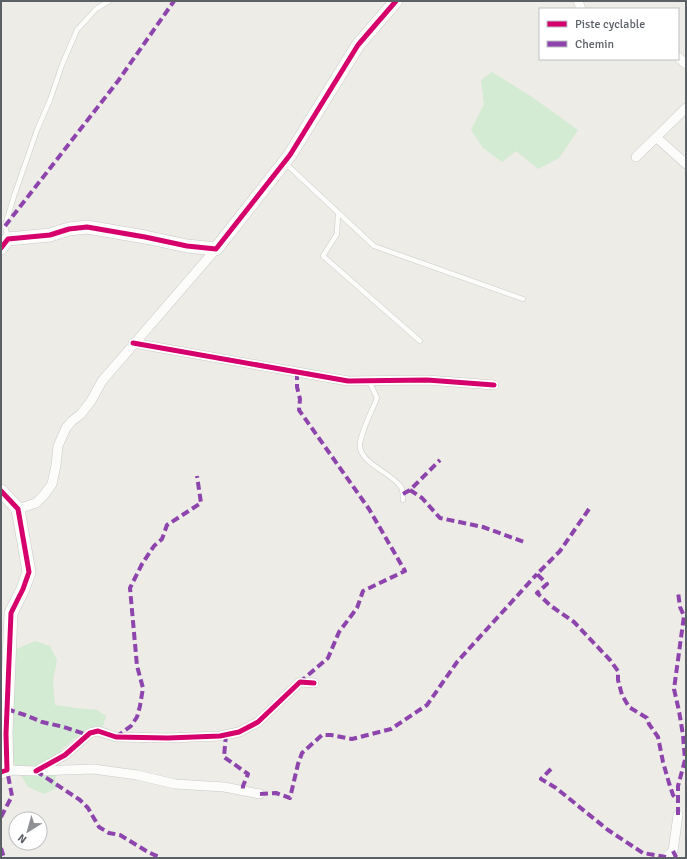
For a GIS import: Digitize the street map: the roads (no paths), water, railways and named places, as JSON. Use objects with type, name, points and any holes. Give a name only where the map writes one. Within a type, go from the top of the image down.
[{"type":"street","points":[[18,509],[36,503],[44,495],[52,484],[58,446],[66,428],[92,401],[102,381],[133,343],[216,249],[290,155],[358,44],[396,1]]},
{"type":"street","points":[[636,157],[686,108]]},
{"type":"street","points":[[656,137],[686,164]]},
{"type":"street","points":[[5,243],[50,235],[69,229],[87,227],[187,246],[216,249]]},
{"type":"street","points":[[133,343],[348,381],[427,380],[494,385]]},
{"type":"street","points":[[1,491],[18,509],[29,572],[23,590],[11,613],[5,649],[6,734],[4,771],[93,769],[137,775],[175,784],[224,787],[260,794]]},
{"type":"street","points":[[36,771],[65,755],[90,733],[98,731],[116,736],[168,738],[220,736],[239,732],[258,722],[300,682],[314,683]]},
{"type":"street","points":[[666,858],[673,851],[678,816]]},
{"type":"lane","points":[[5,243],[5,226],[14,196],[37,130],[77,30],[96,9],[109,1]]},
{"type":"lane","points":[[284,162],[374,246],[523,299]]},
{"type":"lane","points":[[338,213],[337,234],[323,256],[420,341]]},
{"type":"lane","points":[[369,380],[377,398],[365,426],[360,444],[362,453],[402,488],[403,500]]}]
